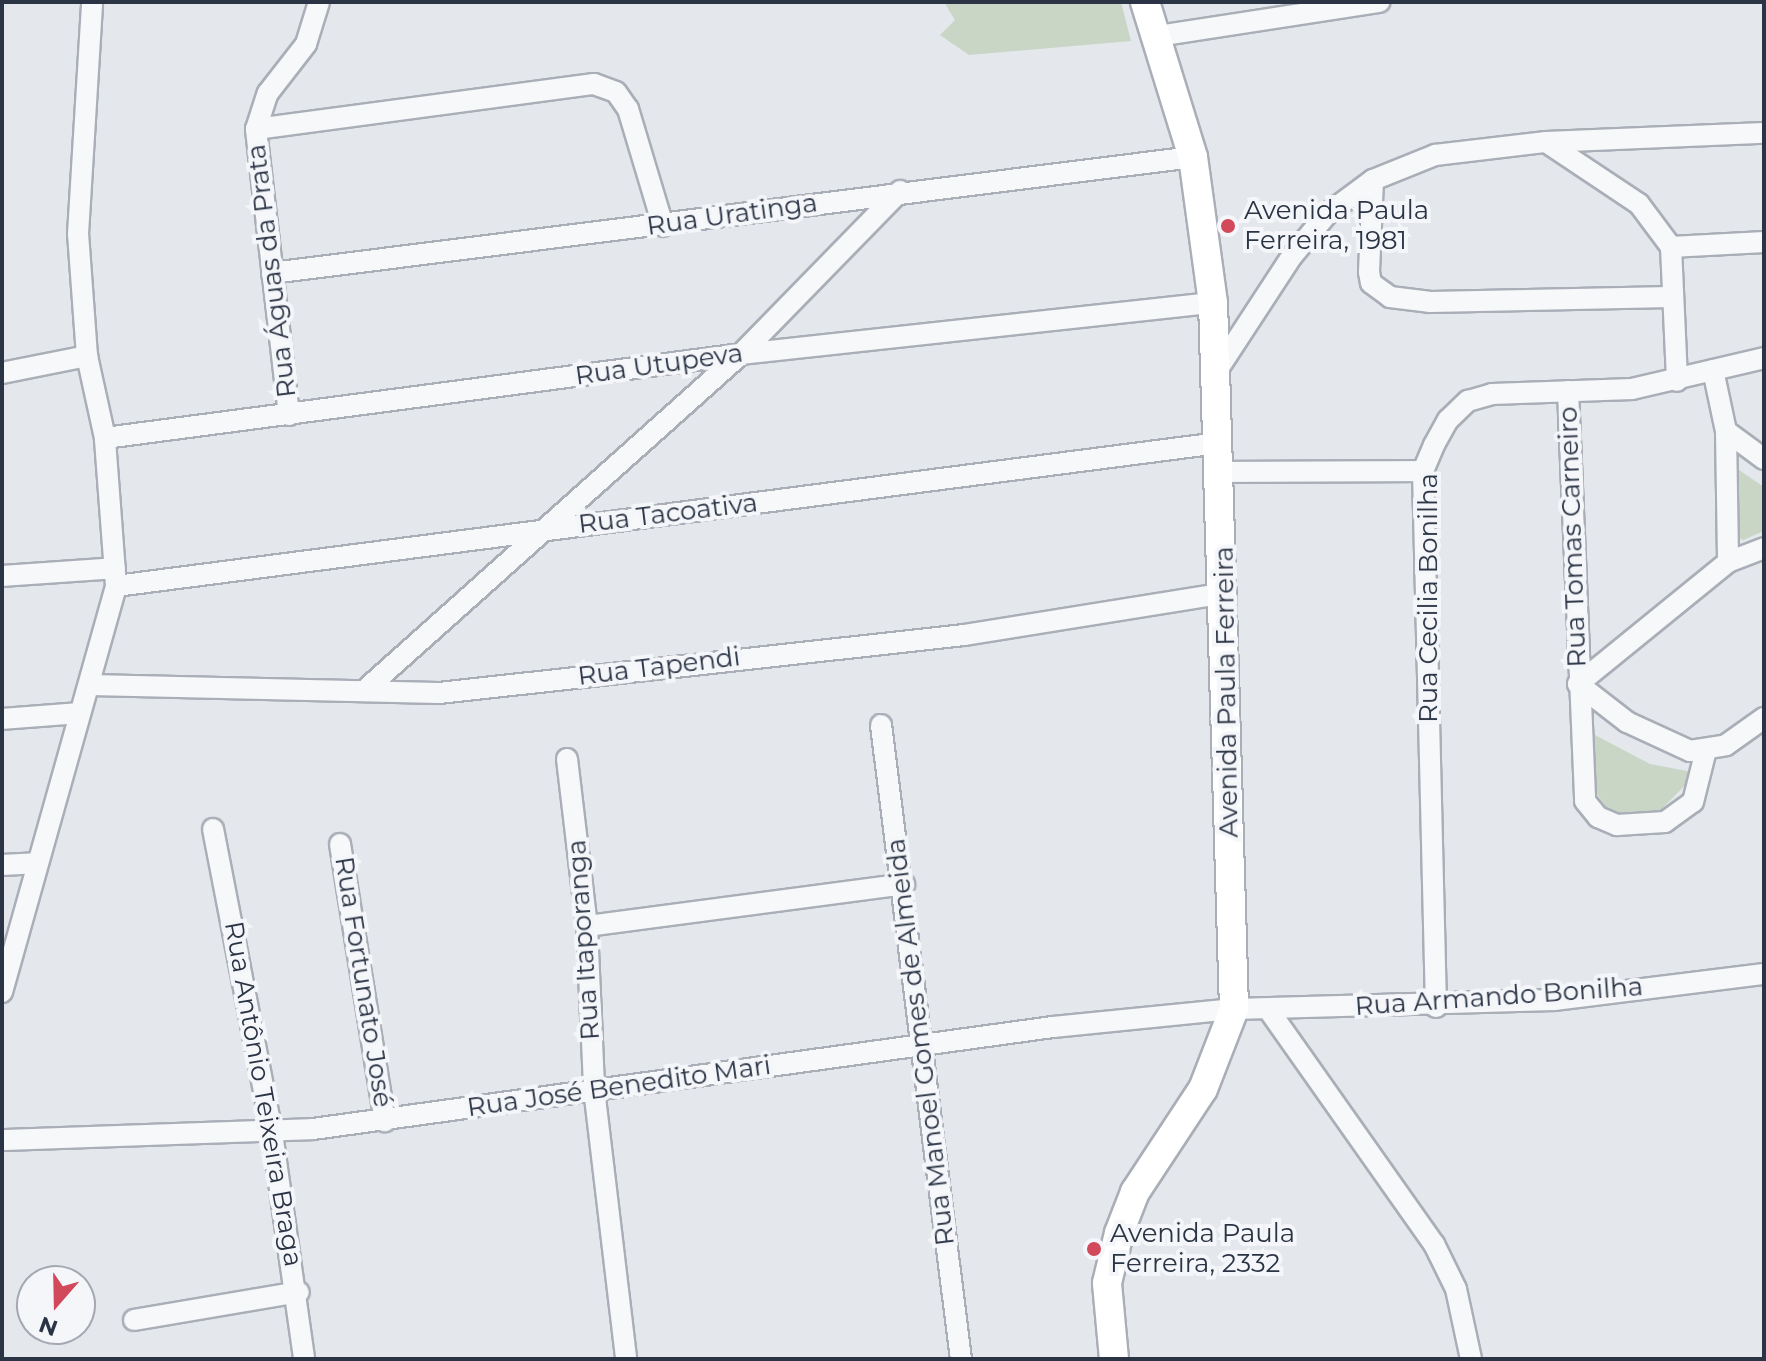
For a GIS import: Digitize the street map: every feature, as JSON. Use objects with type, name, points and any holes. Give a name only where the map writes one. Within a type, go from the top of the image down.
[{"type":"main road","name":"Avenida Paula Ferreira","points":[[1114,1359],[1107,1283],[1119,1233],[1135,1192],[1203,1089],[1234,1009],[1222,472],[1213,303],[1193,157],[1145,2]]},
{"type":"street","points":[[2,992],[35,863],[90,685],[116,577],[105,438],[87,356],[78,234],[92,2]]},
{"type":"street","name":"Rua Águas da Prata","points":[[289,415],[256,129],[268,93],[306,44],[319,2]]},
{"type":"street","points":[[1157,36],[1379,2]]},
{"type":"street","points":[[256,129],[594,84],[616,92],[628,109],[663,226]]},
{"type":"street","points":[[1218,369],[1292,256],[1327,214],[1373,180],[1435,155],[1546,142],[1764,133]]},
{"type":"street","points":[[1546,142],[1639,204],[1671,247],[1677,381]]},
{"type":"street","name":"Rua Uratinga","points":[[272,273],[663,226],[900,191],[1193,157]]},
{"type":"street","points":[[1373,180],[1369,272],[1371,283],[1390,297],[1429,302],[1673,297]]},
{"type":"street","points":[[365,690],[741,354],[900,191]]},
{"type":"street","points":[[1671,247],[1764,242]]},
{"type":"street","name":"Rua Utupeva","points":[[105,438],[741,354],[1213,303]]},
{"type":"street","points":[[2,373],[87,356]]},
{"type":"street","name":"Rua Cecilia Bonilha","points":[[1436,1007],[1423,471],[1448,420],[1468,401],[1492,394],[1677,381],[1764,358]]},
{"type":"street","points":[[1713,370],[1726,431],[1728,562]]},
{"type":"street","name":"Rua Tomas Carneiro","points":[[1568,391],[1585,801],[1598,817],[1638,827],[1682,814],[1693,802],[1706,750]]},
{"type":"street","points":[[1726,431],[1764,459]]},
{"type":"street","name":"Rua Tacoativa","points":[[2,576],[116,577],[545,530],[1219,443]]},
{"type":"street","points":[[1222,472],[1423,471]]},
{"type":"street","points":[[1764,548],[1728,562],[1578,684],[1646,733],[1690,751],[1726,745],[1764,718]]},
{"type":"street","name":"Rua Tapendi","points":[[90,685],[439,693],[964,635],[1225,593]]},
{"type":"street","points":[[2,719],[80,713]]},
{"type":"street","name":"Rua Manoel Gomes de Almeida","points":[[881,725],[904,884],[917,1045],[961,1359]]},
{"type":"street","name":"Rua Itaporanga","points":[[567,759],[587,926],[594,1089],[626,1359]]},
{"type":"street","name":"Rua Antônio Teixeira Braga","points":[[213,829],[272,1133],[299,1292],[304,1359]]},
{"type":"street","name":"Rua Fortunato José","points":[[340,844],[385,1121]]},
{"type":"street","points":[[2,865],[35,863]]},
{"type":"street","points":[[587,926],[904,884]]},
{"type":"street","name":"Rua Armando Bonilha","points":[[1234,1009],[1436,1007],[1554,1000],[1764,974]]},
{"type":"street","name":"Rua José Benedito Mari","points":[[2,1140],[272,1133],[385,1121],[917,1045],[1234,1009]]},
{"type":"street","points":[[1268,1009],[1434,1244],[1456,1289],[1471,1359]]},
{"type":"street","points":[[134,1320],[299,1292]]},
{"type":"green space","points":[[944,2],[1121,2],[1131,41],[969,55],[940,35],[955,20]]},
{"type":"green space","points":[[1736,468],[1764,487],[1764,531],[1743,540],[1737,537]]},
{"type":"green space","points":[[1595,735],[1650,764],[1692,772],[1693,777],[1659,812],[1612,815],[1594,790]]},
{"type":"place","name":"Avenida Paula Ferreira, 1981","points":[[1228,226]]},
{"type":"place","name":"Avenida Paula Ferreira, 2332","points":[[1094,1249]]}]
